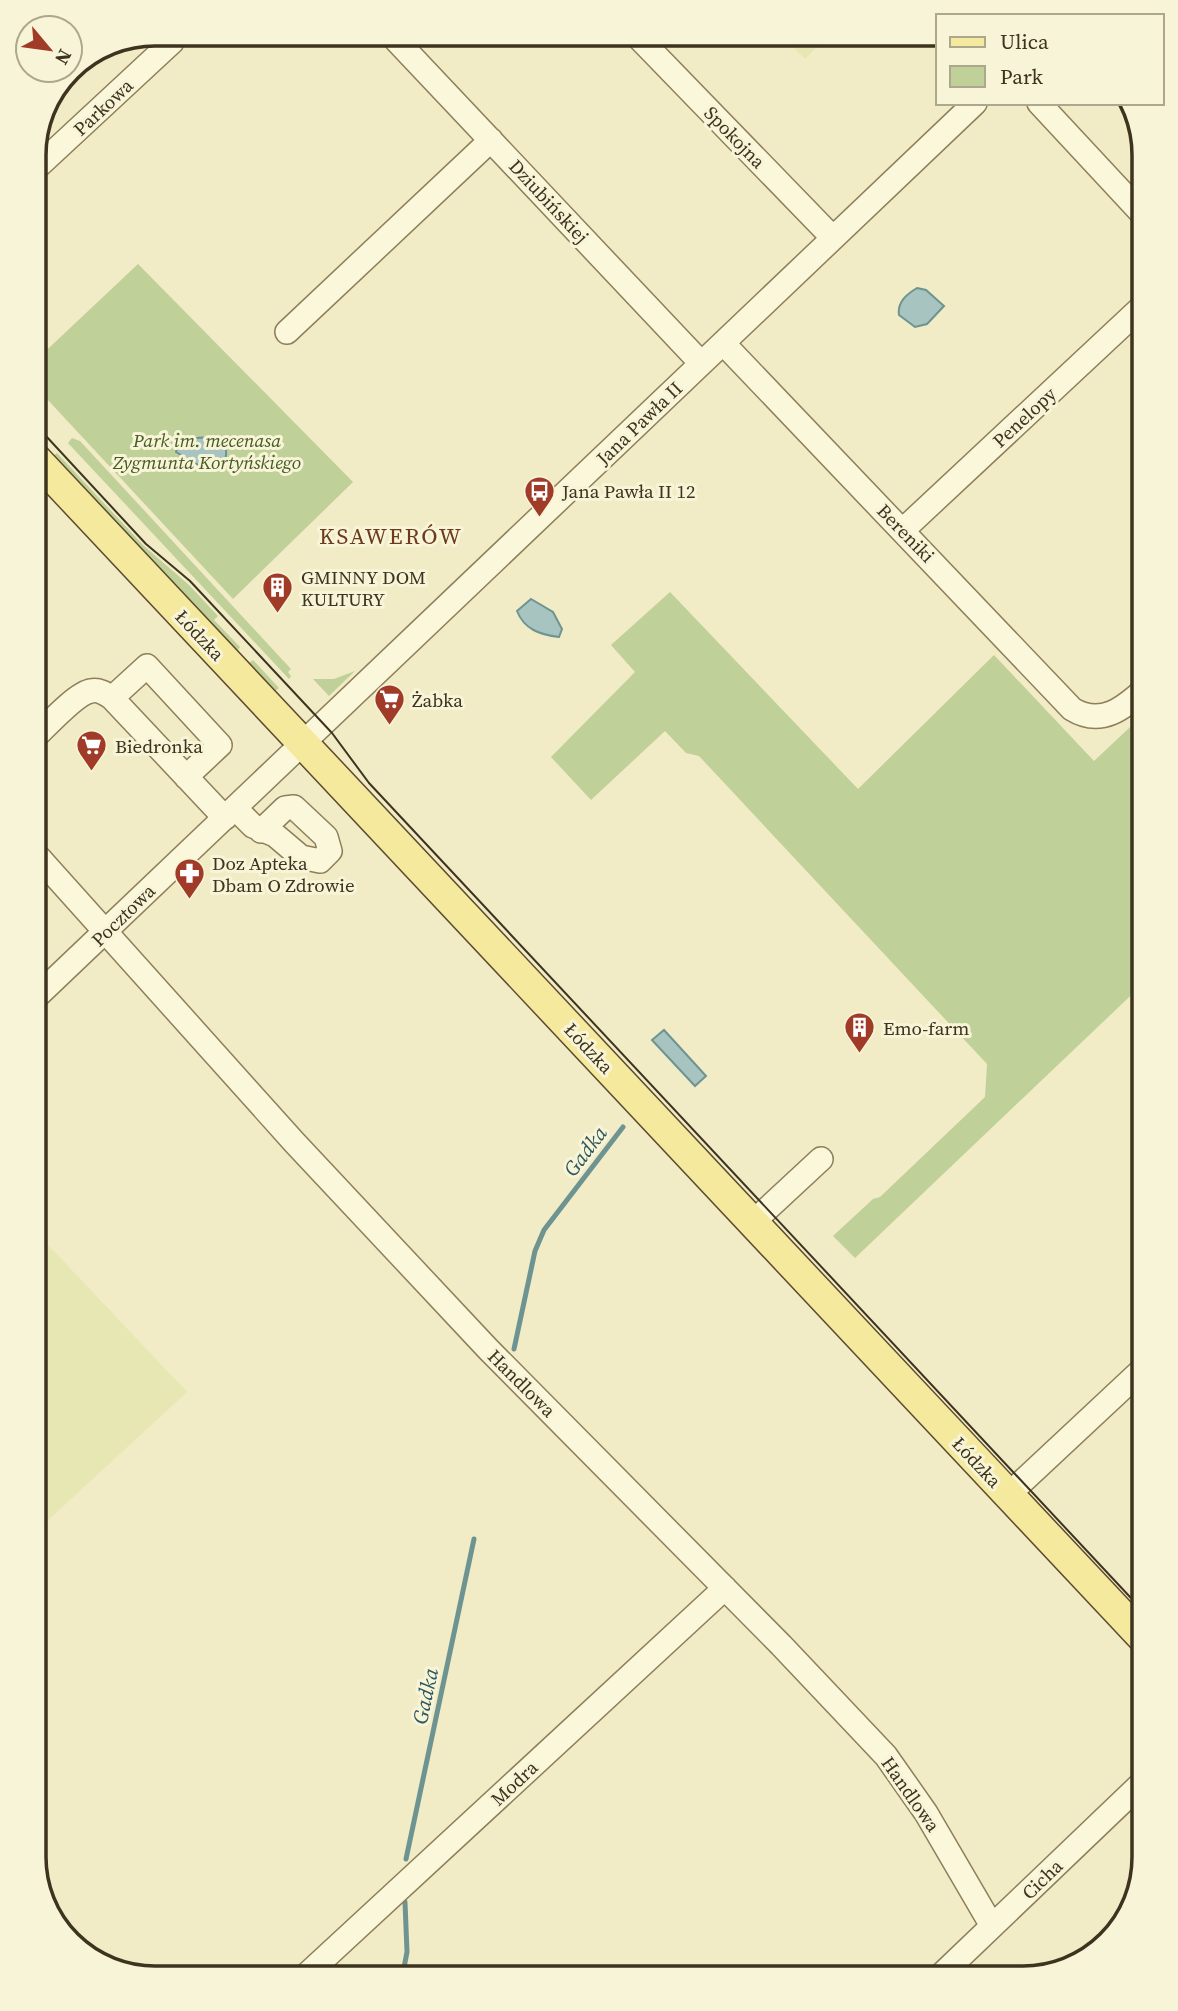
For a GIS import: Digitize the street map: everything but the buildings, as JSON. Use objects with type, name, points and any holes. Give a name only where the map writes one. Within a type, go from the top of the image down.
[{"type":"main road","name":"Łódzka","points":[[46,470],[1132,1626]]},
{"type":"street","name":"Parkowa","points":[[46,159],[168,46]]},
{"type":"street","name":"Dziubińskiej","points":[[402,46],[701,363]]},
{"type":"street","name":"Spokojna","points":[[647,46],[832,237]]},
{"type":"street","name":"Jana Pawła II","points":[[302,744],[973,105]]},
{"type":"street","points":[[1041,105],[1132,202]]},
{"type":"street","points":[[287,332],[491,140]]},
{"type":"street","name":"Penelopy","points":[[903,530],[1132,316]]},
{"type":"street","name":"Bereniki","points":[[723,342],[1066,703],[1081,714],[1093,716],[1123,708],[1132,700]]},
{"type":"street","points":[[113,698],[147,666],[220,745],[186,777]]},
{"type":"street","points":[[46,727],[80,696],[90,691],[102,692],[113,698],[186,777],[230,813],[261,831]]},
{"type":"street","name":"Pocztowa","points":[[46,988],[302,744]]},
{"type":"street","name":"Handlowa","points":[[46,865],[294,1142],[488,1349],[724,1588],[899,1772],[992,1926]]},
{"type":"street","points":[[752,1223],[821,1159]]},
{"type":"street","points":[[1008,1495],[1132,1379]]},
{"type":"street","name":"Modra","points":[[317,1965],[724,1588]]},
{"type":"street","name":"Cicha","points":[[951,1966],[1132,1792]]},
{"type":"green space","points":[[792,46],[818,46],[805,59]]},
{"type":"green space","name":"Park im. mecenasa Zygmunta Kortyńskiego","points":[[138,264],[353,482],[233,599],[46,398],[46,351]]},
{"type":"green space","points":[[72,438],[80,441],[291,669],[288,672],[291,676],[289,679],[68,443]]},
{"type":"green space","points":[[57,453],[144,546],[189,585],[218,616],[214,620],[240,647],[238,650],[249,663],[253,660],[279,688],[273,693],[52,457]]},
{"type":"green space","points":[[670,592],[858,789],[994,655],[1094,761],[1132,725],[1132,994],[855,1258],[833,1236],[873,1199],[880,1197],[985,1097],[987,1064],[699,756],[686,753],[665,731],[591,800],[551,757],[635,672],[611,645]]},
{"type":"green space","points":[[355,671],[329,696],[313,679],[334,679]]},
{"type":"green space","points":[[46,1243],[187,1392],[46,1522]]},
{"type":"water","points":[[917,288],[926,290],[944,306],[927,324],[915,327],[899,315],[899,310],[904,299]]},
{"type":"water","points":[[220,438],[226,451],[225,459],[216,469],[202,467],[176,452],[179,439]]},
{"type":"water","points":[[531,599],[553,612],[562,629],[559,637],[539,633],[528,627],[520,617],[517,611]]},
{"type":"water","points":[[664,1030],[706,1076],[695,1086],[652,1040]]},
{"type":"waterway","name":"Gadka","points":[[514,1349],[535,1251],[544,1230],[623,1127]]},
{"type":"waterway","name":"Gadka","points":[[406,1859],[474,1539]]},
{"type":"waterway","name":"Gadka","points":[[404,1965],[407,1952],[405,1902]]},
{"type":"tram line","points":[[46,436],[146,544],[190,581],[332,733],[369,783],[1132,1599]]},
{"type":"place","name":"Jana Pawła II 12","points":[[539,518]]},
{"type":"place","name":"GMINNY DOM KULTURY","points":[[278,615]]},
{"type":"place","name":"Żabka","points":[[389,727]]},
{"type":"place","name":"Biedronka","points":[[92,773]]},
{"type":"place","name":"Doz Apteka Dbam O Zdrowie","points":[[189,901]]},
{"type":"place","name":"Emo-farm","points":[[860,1055]]},
{"type":"district","name":"KSAWERÓW","points":[[391,536]]}]
